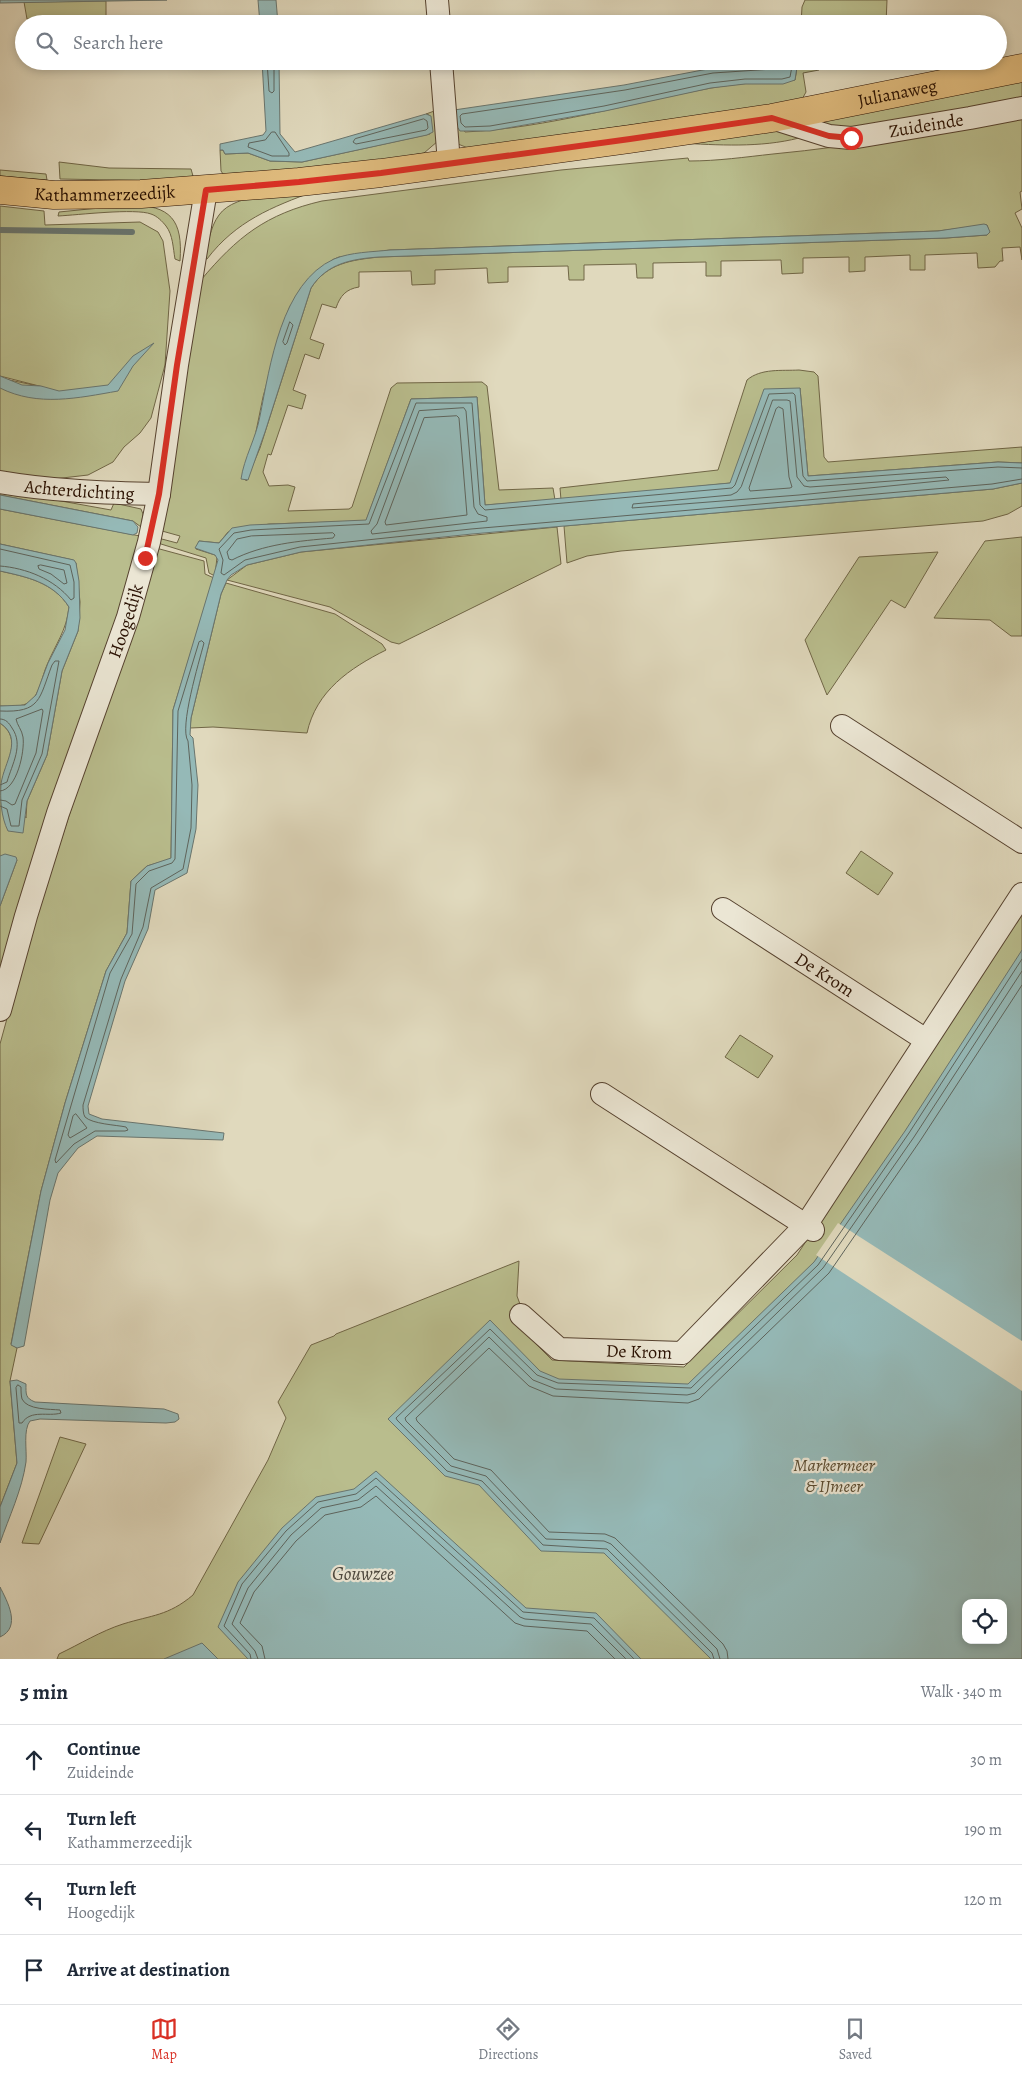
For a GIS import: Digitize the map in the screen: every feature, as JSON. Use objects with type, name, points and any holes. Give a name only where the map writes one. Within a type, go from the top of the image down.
[{"type":"main road","name":"Julianaweg","points":[[772,118],[1022,68]]},
{"type":"main road","name":"Kathammerzeedijk","points":[[0,190],[68,196],[206,190],[299,182],[772,118]]},
{"type":"street","points":[[437,0],[438,15]]},
{"type":"street","points":[[442,70],[449,163]]},
{"type":"street","name":"Zuideinde","points":[[772,118],[829,136],[845,138],[1022,108]]},
{"type":"street","name":"Hoogedijk","points":[[0,1010],[26,916],[58,813],[130,608],[145,558],[159,494],[177,365],[206,190]]},
{"type":"street","name":"Achterdichting","points":[[0,482],[28,487],[105,493],[159,494]]},
{"type":"street","points":[[842,726],[1022,842]]},
{"type":"street","name":"De Krom","points":[[521,1315],[559,1349],[682,1353],[810,1228],[926,1040],[1022,894]]},
{"type":"street","name":"De Krom","points":[[723,909],[926,1040]]},
{"type":"street","points":[[602,1094],[810,1228]]},
{"type":"green space","points":[[805,0],[887,0],[886,15],[802,15]]},
{"type":"green space","points":[[106,1],[106,15],[26,15],[24,2]]},
{"type":"green space","points":[[797,70],[819,70],[803,73],[806,92],[801,101],[468,148],[458,144],[454,110],[465,132],[496,130],[589,114],[711,88],[795,80]]},
{"type":"green space","points":[[1022,78],[1022,99],[843,132],[815,120]]},
{"type":"green space","points":[[437,110],[438,141],[424,153],[345,167],[223,174],[221,171],[220,150],[223,150],[225,154],[248,153],[270,161],[302,162],[430,134],[429,115],[426,114]]},
{"type":"green space","points":[[1022,114],[1022,191],[1020,192],[1022,209],[1015,213],[1022,228],[1022,260],[1020,247],[1002,248],[1003,261],[1000,261],[995,267],[978,268],[977,253],[925,255],[925,270],[910,270],[910,255],[865,257],[865,271],[849,272],[849,257],[803,258],[803,273],[782,274],[781,260],[721,261],[721,276],[706,276],[706,262],[653,263],[653,278],[637,278],[636,264],[584,265],[584,280],[569,280],[568,266],[508,267],[508,282],[488,283],[487,268],[435,270],[435,284],[412,285],[411,271],[359,272],[359,287],[350,289],[344,294],[336,308],[322,304],[310,339],[324,344],[319,359],[305,354],[293,390],[306,395],[302,409],[288,405],[271,455],[268,454],[263,472],[269,486],[288,485],[295,487],[288,511],[349,509],[352,507],[391,388],[397,383],[482,382],[487,386],[499,490],[553,488],[555,500],[485,505],[477,397],[411,399],[366,521],[269,524],[228,532],[219,543],[199,541],[196,549],[217,557],[215,576],[209,573],[206,558],[161,544],[157,540],[158,538],[177,543],[180,536],[162,531],[201,280],[227,251],[254,229],[269,220],[302,206],[322,201],[561,170],[688,158],[689,161],[721,160],[805,151],[898,137]],"holes":[[[987,225],[989,232],[987,235],[946,238],[379,257],[341,264],[325,273],[311,288],[260,448],[246,481],[263,397],[282,327],[290,306],[332,260],[339,257],[390,250],[938,231]]]},
{"type":"green space","points":[[782,129],[799,138],[754,145],[678,143]]},
{"type":"green space","points":[[59,162],[109,168],[191,169],[193,176],[172,181],[60,179]]},
{"type":"green space","points":[[0,170],[46,174],[47,180],[0,176]]},
{"type":"green space","points":[[315,191],[284,203],[256,217],[230,235],[207,259],[204,259],[213,225],[227,207],[237,202],[264,195]]},
{"type":"green space","points":[[129,205],[155,208],[171,218],[176,225],[179,235],[180,261],[175,259],[170,233],[159,219],[151,214],[120,212],[58,216],[59,212]]},
{"type":"green space","points":[[0,206],[44,211],[45,225],[140,222],[158,232],[163,241],[170,291],[165,365],[151,418],[113,462],[88,475],[45,480],[0,473],[0,378],[43,387],[0,376]]},
{"type":"green space","points":[[799,370],[814,372],[818,376],[824,457],[828,462],[1022,447],[1022,463],[998,462],[808,476],[800,388],[731,483],[561,500],[560,488],[718,470],[747,380],[765,372]]},
{"type":"green space","points":[[1022,483],[1022,506],[1008,514],[983,521],[621,551],[587,556],[567,563],[564,526],[993,489]]},
{"type":"green space","points":[[0,490],[111,510],[114,503],[141,509],[143,514],[141,527],[133,521],[0,495]]},
{"type":"green space","points":[[0,509],[140,536],[115,626],[0,971],[0,906],[17,860],[0,856],[0,723],[10,734],[12,746],[4,773],[26,818],[27,801],[47,755],[62,671],[78,631],[80,602],[76,563],[73,560],[0,544]]},
{"type":"green space","points":[[557,527],[561,564],[399,644],[391,642],[330,607],[227,580],[247,565],[301,552]]},
{"type":"green space","points":[[1022,537],[1022,636],[1011,636],[990,620],[934,618],[985,541]]},
{"type":"green space","points":[[156,548],[204,561],[205,574],[214,578],[173,710],[171,859],[147,866],[131,881],[127,933],[106,971],[65,1103],[41,1191],[11,1344],[17,1348],[10,1381],[17,1463],[0,1507],[0,1044],[28,942]]},
{"type":"green space","points":[[938,552],[905,608],[891,600],[827,695],[805,640],[859,557]]},
{"type":"green space","points":[[0,571],[29,578],[47,586],[63,599],[69,607],[63,630],[47,665],[37,694],[31,701],[20,706],[0,706]]},
{"type":"green space","points":[[226,583],[335,614],[382,644],[386,650],[336,682],[318,705],[307,733],[213,727],[190,728],[221,594]]},
{"type":"green space","points":[[861,851],[893,873],[878,895],[846,873]]},
{"type":"green space","name":"Markermeer & IJmeer","points":[[1022,912],[1022,1659],[57,1659],[59,1654],[99,1634],[123,1624],[168,1611],[193,1595],[268,1460],[286,1418],[278,1402],[311,1345],[519,1261],[517,1296],[534,1342],[552,1360],[684,1367],[797,1255]]},
{"type":"green space","points":[[740,1035],[773,1056],[758,1078],[725,1057]]},
{"type":"green space","points":[[60,1437],[86,1444],[39,1544],[22,1543]]},
{"type":"water","points":[[0,0],[167,0],[0,3]]},
{"type":"water","points":[[258,0],[276,0],[277,15],[259,15]]},
{"type":"water","points":[[263,70],[279,70],[280,134],[295,152],[426,114],[431,116],[433,132],[427,135],[302,162],[270,161],[248,153],[225,154],[223,150],[220,150],[220,144],[263,135],[266,131]]},
{"type":"water","points":[[703,70],[797,70],[795,80],[783,84],[745,84],[711,88],[605,111],[490,131],[460,131],[456,125],[454,110],[624,85]]},
{"type":"water","points":[[987,225],[990,232],[987,235],[946,238],[379,257],[359,259],[341,264],[325,273],[311,288],[248,480],[241,479],[258,424],[274,351],[290,306],[301,287],[316,271],[334,259],[347,255],[390,250],[938,231]]},
{"type":"water","points":[[154,343],[133,366],[118,391],[73,398],[43,399],[14,394],[0,388],[0,376],[22,385],[41,386],[59,391],[108,385],[133,356]]},
{"type":"water","points":[[800,388],[808,476],[998,462],[1022,463],[1022,483],[993,489],[472,534],[301,552],[247,565],[231,575],[221,594],[191,718],[190,735],[193,738],[198,785],[196,829],[187,873],[155,890],[148,929],[125,981],[88,1106],[89,1114],[102,1119],[224,1133],[223,1140],[97,1136],[78,1148],[58,1173],[50,1200],[24,1346],[17,1348],[11,1345],[41,1191],[65,1103],[106,971],[127,933],[131,881],[147,866],[171,858],[173,710],[218,560],[215,555],[195,548],[199,541],[219,543],[232,528],[250,525],[366,520],[411,399],[477,397],[485,505],[730,483],[764,389]]},
{"type":"water","points":[[0,495],[133,521],[138,527],[137,533],[133,535],[0,509]]},
{"type":"water","points":[[0,544],[74,560],[79,581],[80,618],[78,631],[62,671],[47,755],[27,801],[23,833],[8,831],[2,814],[1,784],[12,744],[11,736],[7,729],[0,723],[0,706],[25,705],[36,695],[48,663],[65,630],[69,607],[63,599],[47,586],[29,578],[0,571]]},
{"type":"water","points":[[5,854],[16,857],[17,860],[0,906],[0,856]]},
{"type":"water","name":"Markermeer & IJmeer","points":[[1022,950],[1022,1659],[711,1659],[604,1553],[541,1551],[479,1485],[445,1476],[388,1419],[490,1320],[540,1371],[559,1379],[688,1384],[814,1262],[905,1131]]},
{"type":"water","points":[[17,1380],[26,1384],[29,1399],[35,1402],[164,1409],[178,1414],[179,1419],[175,1422],[166,1423],[40,1419],[30,1421],[26,1435],[24,1472],[0,1543],[0,1507],[17,1463],[10,1381]]},
{"type":"water","name":"Gouwzee","points":[[376,1471],[526,1608],[596,1613],[641,1659],[248,1659],[218,1627],[238,1582],[282,1528],[316,1497],[354,1489]]},
{"type":"water","points":[[0,1587],[9,1606],[12,1620],[7,1633],[0,1637]]},
{"type":"water","points":[[202,1643],[218,1659],[164,1659]]},
{"type":"pier","points":[[838,1223],[1022,1341],[1022,1391],[816,1255]]},
{"type":"waterway","points":[[0,230],[132,232]]},
{"type":"route","points":[[145,558],[159,494],[177,365],[206,190],[381,173],[772,118],[829,136],[851,138]]}]
